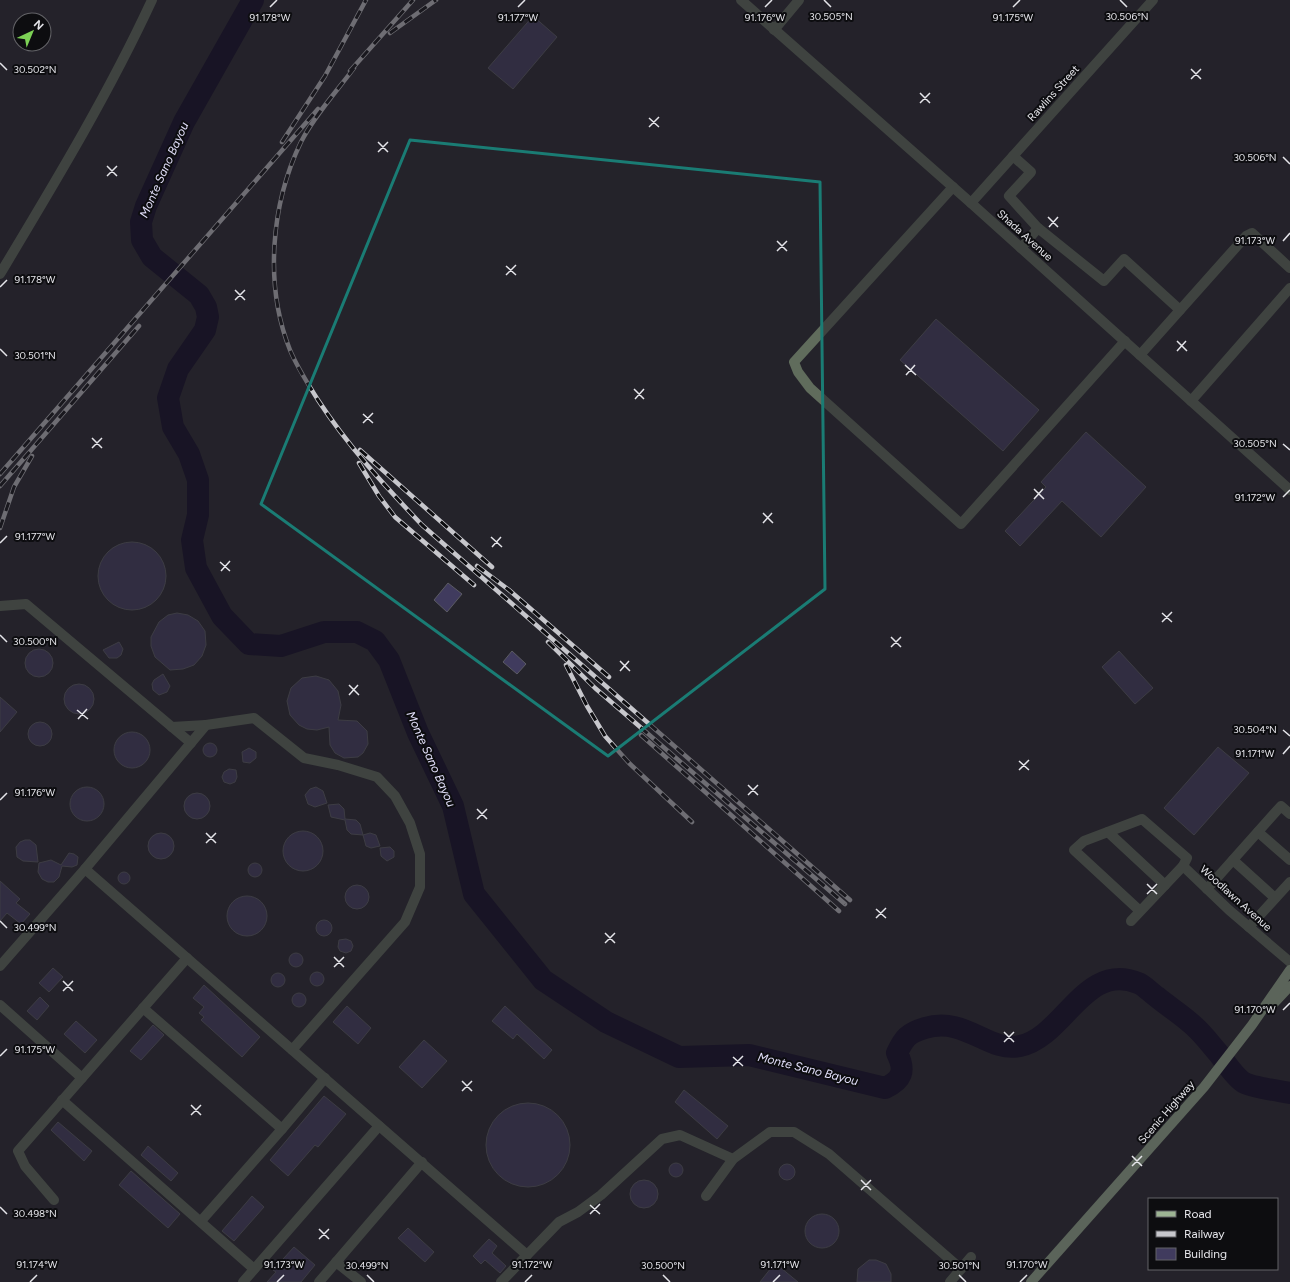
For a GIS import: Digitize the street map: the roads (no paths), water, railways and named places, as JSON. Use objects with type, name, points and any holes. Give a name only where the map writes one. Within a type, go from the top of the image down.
[{"type":"main road","name":"Scenic Highway","points":[[1031,1282],[1204,1087],[1252,1026],[1290,970]]},
{"type":"main road","name":"Scenic Highway","points":[[1252,1026],[1290,986]]},
{"type":"street","points":[[0,274],[61,172],[133,40],[152,0]]},
{"type":"street","name":"Shada Avenue","points":[[741,0],[971,203],[1290,490]]},
{"type":"street","points":[[774,30],[799,0]]},
{"type":"street","name":"Rawlins Street","points":[[971,203],[1153,0]]},
{"type":"street","points":[[1013,156],[1031,172],[1009,196],[1038,228],[1104,281],[1124,259],[1180,310]]},
{"type":"street","points":[[953,187],[794,362],[798,372],[810,388],[962,524],[1125,341]]},
{"type":"street","points":[[1021,248],[1038,228]]},
{"type":"street","points":[[1140,355],[1246,236],[1252,233],[1290,268]]},
{"type":"street","points":[[1191,401],[1290,288]]},
{"type":"street","points":[[0,606],[26,604],[191,743]]},
{"type":"street","points":[[172,727],[206,725],[254,718],[304,758],[338,765],[377,777],[395,796],[410,823],[420,854],[420,887],[405,922],[292,1050]]},
{"type":"street","points":[[0,966],[85,869],[206,725]]},
{"type":"street","points":[[1207,888],[1281,806],[1290,814]]},
{"type":"street","points":[[1131,921],[1184,866],[1187,858],[1142,819],[1084,841],[1074,850],[1140,911]]},
{"type":"street","points":[[1108,832],[1165,885]]},
{"type":"street","points":[[1258,832],[1290,860]]},
{"type":"street","points":[[1233,860],[1275,898]]},
{"type":"street","name":"Woodlawn Avenue","points":[[1184,866],[1249,927],[1290,962]]},
{"type":"street","points":[[85,869],[527,1255]]},
{"type":"street","points":[[1249,927],[1290,882]]},
{"type":"street","points":[[54,1200],[25,1166],[18,1151],[187,958]]},
{"type":"street","points":[[0,1004],[82,1078]]},
{"type":"street","points":[[143,1008],[282,1129]]},
{"type":"street","points":[[201,1221],[325,1078]]},
{"type":"street","points":[[62,1100],[254,1269]]},
{"type":"street","points":[[243,1282],[379,1126]]},
{"type":"street","points":[[706,1196],[733,1159],[770,1132],[794,1132],[828,1154],[961,1269]]},
{"type":"street","points":[[501,1282],[559,1222],[578,1212],[601,1195],[662,1139],[680,1135],[733,1159]]},
{"type":"street","points":[[319,1282],[422,1162]]},
{"type":"street","points":[[950,1282],[971,1257]]},
{"type":"street","points":[[336,1262],[361,1282]]},
{"type":"waterway","name":"Monte Sano Bayou","points":[[253,0],[184,122],[146,206],[141,222],[142,240],[152,257],[199,295],[206,307],[208,317],[205,330],[178,369],[168,398],[173,427],[189,454],[198,480],[198,515],[192,540],[196,568],[222,616],[249,644],[281,646],[324,632],[357,632],[375,641],[389,660],[418,733],[453,806],[474,894],[543,980],[606,1022],[679,1057],[749,1055],[885,1088],[899,1078],[902,1070],[897,1053],[904,1040],[914,1032],[925,1028],[940,1026],[953,1027],[965,1030],[997,1044],[1008,1047],[1020,1046],[1036,1040],[1050,1029],[1089,991],[1103,982],[1120,979],[1138,983],[1145,987],[1186,1019],[1201,1033],[1240,1080],[1258,1087],[1290,1093]]},
{"type":"railway","points":[[282,142],[325,76],[366,0]]},
{"type":"railway","points":[[350,71],[413,0]]},
{"type":"railway","points":[[390,33],[436,0]]},
{"type":"railway","points":[[354,68],[306,132],[291,166],[277,218],[274,245],[274,272],[277,299],[282,325],[290,350],[307,382],[318,400],[354,449],[380,480],[422,525],[850,900]]},
{"type":"railway","points":[[0,474],[318,109]]},
{"type":"railway","points":[[0,486],[139,326]]},
{"type":"railway","points":[[360,450],[492,567]]},
{"type":"railway","points":[[0,528],[14,487],[32,456]]},
{"type":"railway","points":[[359,463],[379,496],[395,517],[474,585]]},
{"type":"railway","points":[[477,566],[509,590],[609,677]]},
{"type":"railway","points":[[548,642],[595,688],[845,904]]},
{"type":"railway","points":[[566,665],[587,706],[605,736],[629,763],[692,822]]},
{"type":"railway","points":[[641,735],[839,911]]}]
